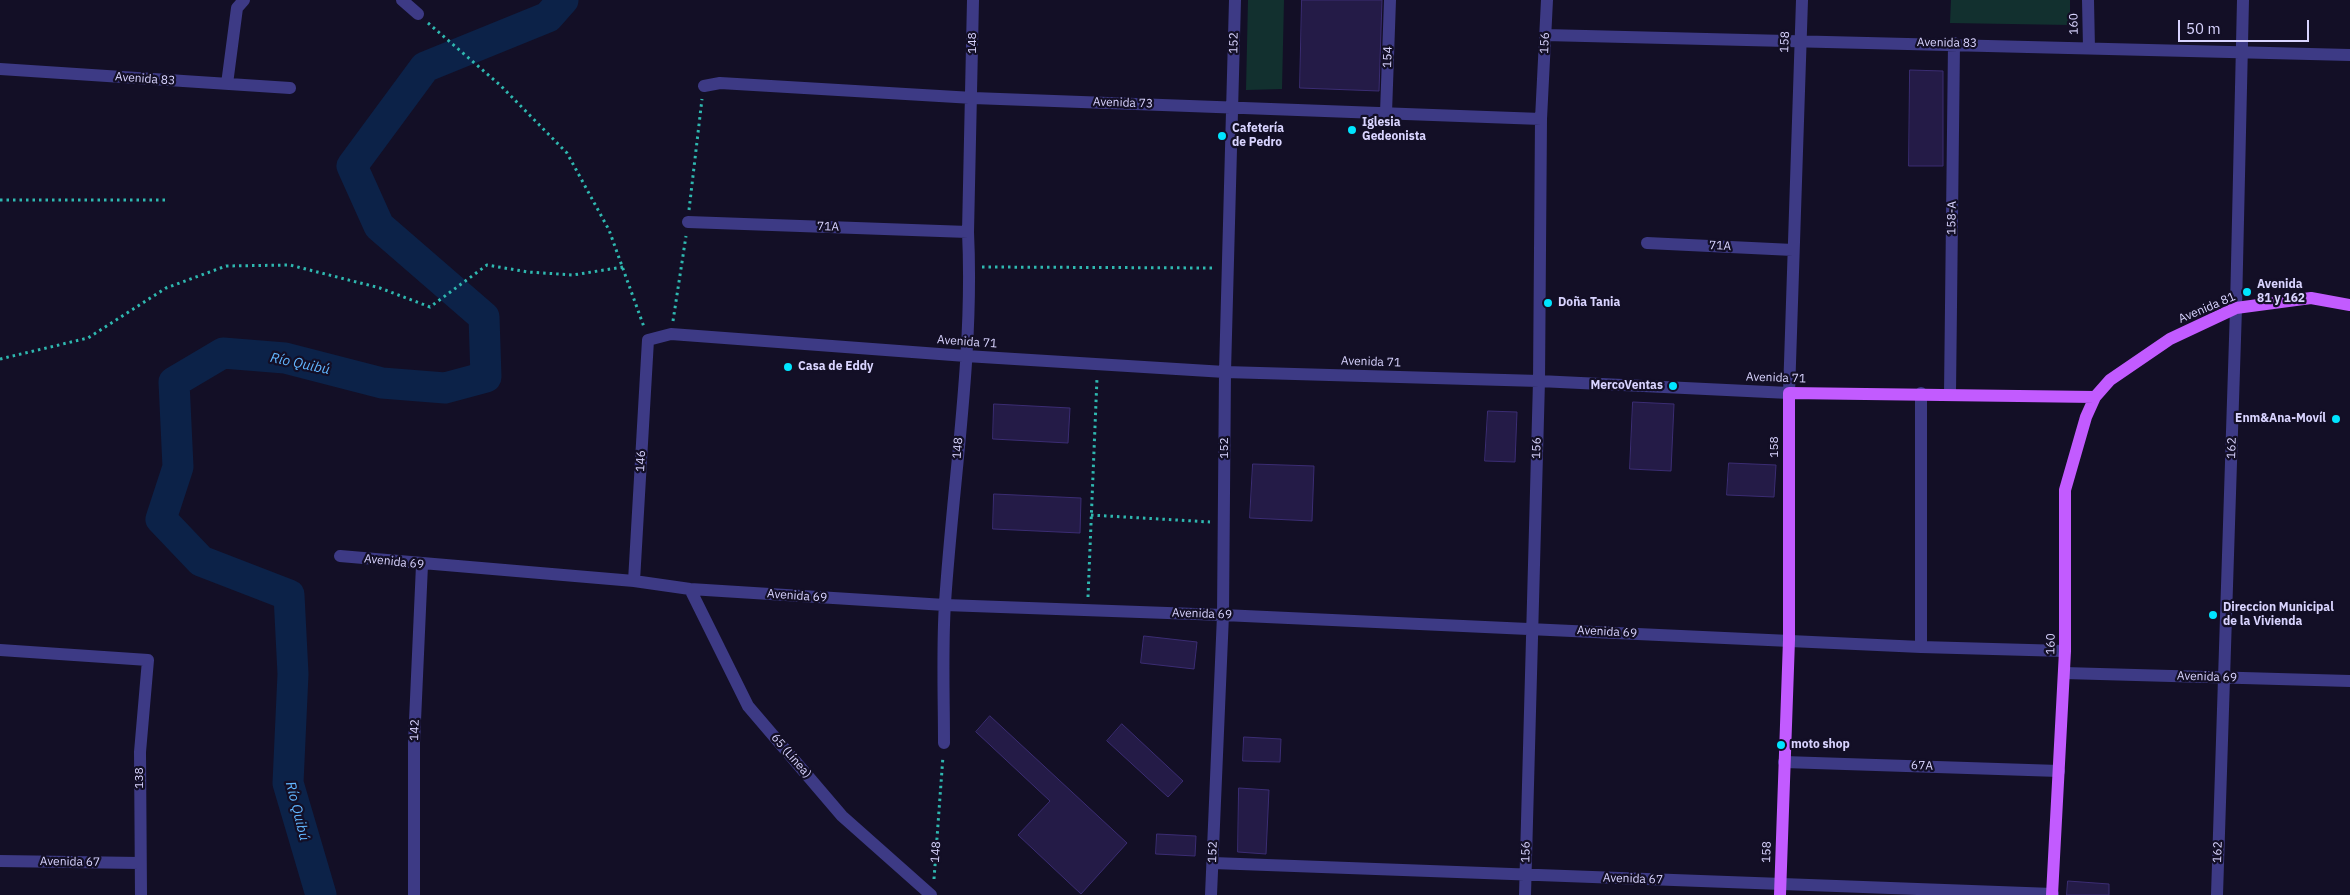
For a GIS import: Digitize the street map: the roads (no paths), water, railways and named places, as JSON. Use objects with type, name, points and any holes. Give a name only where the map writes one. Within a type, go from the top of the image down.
[{"type":"main road","name":"Avenida 81","points":[[2095,397],[2110,380],[2170,339],[2236,308],[2311,298],[2350,305]]},
{"type":"main road","name":"Avenida 71","points":[[1789,393],[1922,393],[2095,397]]},
{"type":"main road","name":"158","points":[[1780,890],[1789,640],[1789,393]]},
{"type":"main road","name":"160","points":[[2052,895],[2065,651],[2065,490],[2086,417],[2095,397]]},
{"type":"street","points":[[226,84],[237,8],[244,0]]},
{"type":"street","points":[[402,0],[418,14]]},
{"type":"street","name":"148","points":[[944,743],[945,605],[966,356],[970,266],[968,232],[973,98],[973,0]]},
{"type":"street","name":"152","points":[[1211,895],[1223,614],[1234,0]]},
{"type":"street","name":"154","points":[[1386,114],[1390,0]]},
{"type":"street","name":"156","points":[[1525,895],[1539,381],[1542,119],[1547,0]]},
{"type":"street","name":"158","points":[[1789,393],[1799,41],[1802,0]]},
{"type":"street","name":"160","points":[[2088,0],[2088,48]]},
{"type":"street","name":"162","points":[[2216,895],[2236,308],[2243,0]]},
{"type":"street","name":"Avenida 83","points":[[1545,35],[1954,43],[2350,55]]},
{"type":"street","name":"158-A","points":[[1950,394],[1954,43]]},
{"type":"street","name":"Avenida 83","points":[[0,69],[290,88]]},
{"type":"street","name":"Avenida 73","points":[[704,86],[720,83],[973,98],[1542,119]]},
{"type":"street","name":"71A","points":[[688,222],[968,232]]},
{"type":"street","name":"71A","points":[[1647,242],[1793,250]]},
{"type":"street","name":"Avenida 71","points":[[648,340],[672,334],[966,356],[1226,372],[1539,381],[1789,393]]},
{"type":"street","name":"146","points":[[634,581],[648,340]]},
{"type":"street","points":[[1921,647],[1922,393]]},
{"type":"street","name":"Avenida 69","points":[[340,556],[422,565],[634,581],[690,589],[945,605],[1223,614],[1921,647],[2065,651]]},
{"type":"street","name":"142","points":[[414,895],[414,743],[422,565]]},
{"type":"street","name":"65 (Línea)","points":[[690,589],[748,706],[842,816],[932,890]]},
{"type":"street","name":"138","points":[[0,650],[148,660],[140,752],[141,895]]},
{"type":"street","name":"Avenida 69","points":[[2064,674],[2350,682]]},
{"type":"street","name":"67A","points":[[1784,762],[2059,771]]},
{"type":"street","name":"Avenida 67","points":[[0,861],[140,863]]},
{"type":"street","name":"Avenida 67","points":[[1212,863],[1526,875],[1780,890],[2052,895]]},
{"type":"waterway","name":"Río Quibú","points":[[321,895],[288,783],[293,674],[289,595],[201,561],[161,519],[178,467],[174,382],[223,353],[285,358],[382,383],[445,388],[486,377],[484,317],[379,226],[352,166],[425,67],[548,17],[563,0]]},
{"type":"place","name":"Iglesia Gedeonista","points":[[1352,130]]},
{"type":"place","name":"Cafetería de Pedro","points":[[1222,136]]},
{"type":"place","name":"Avenida 81 y 162","points":[[2247,292]]},
{"type":"place","name":"Doña Tania","points":[[1548,303]]},
{"type":"place","name":"Casa de Eddy","points":[[788,367]]},
{"type":"place","name":"MercoVentas","points":[[1673,386]]},
{"type":"place","name":"Enm&Ana-Movíl","points":[[2336,419]]},
{"type":"place","name":"Direccion Municipal de la Vivienda","points":[[2213,615]]},
{"type":"place","name":"moto shop","points":[[1781,745]]}]
